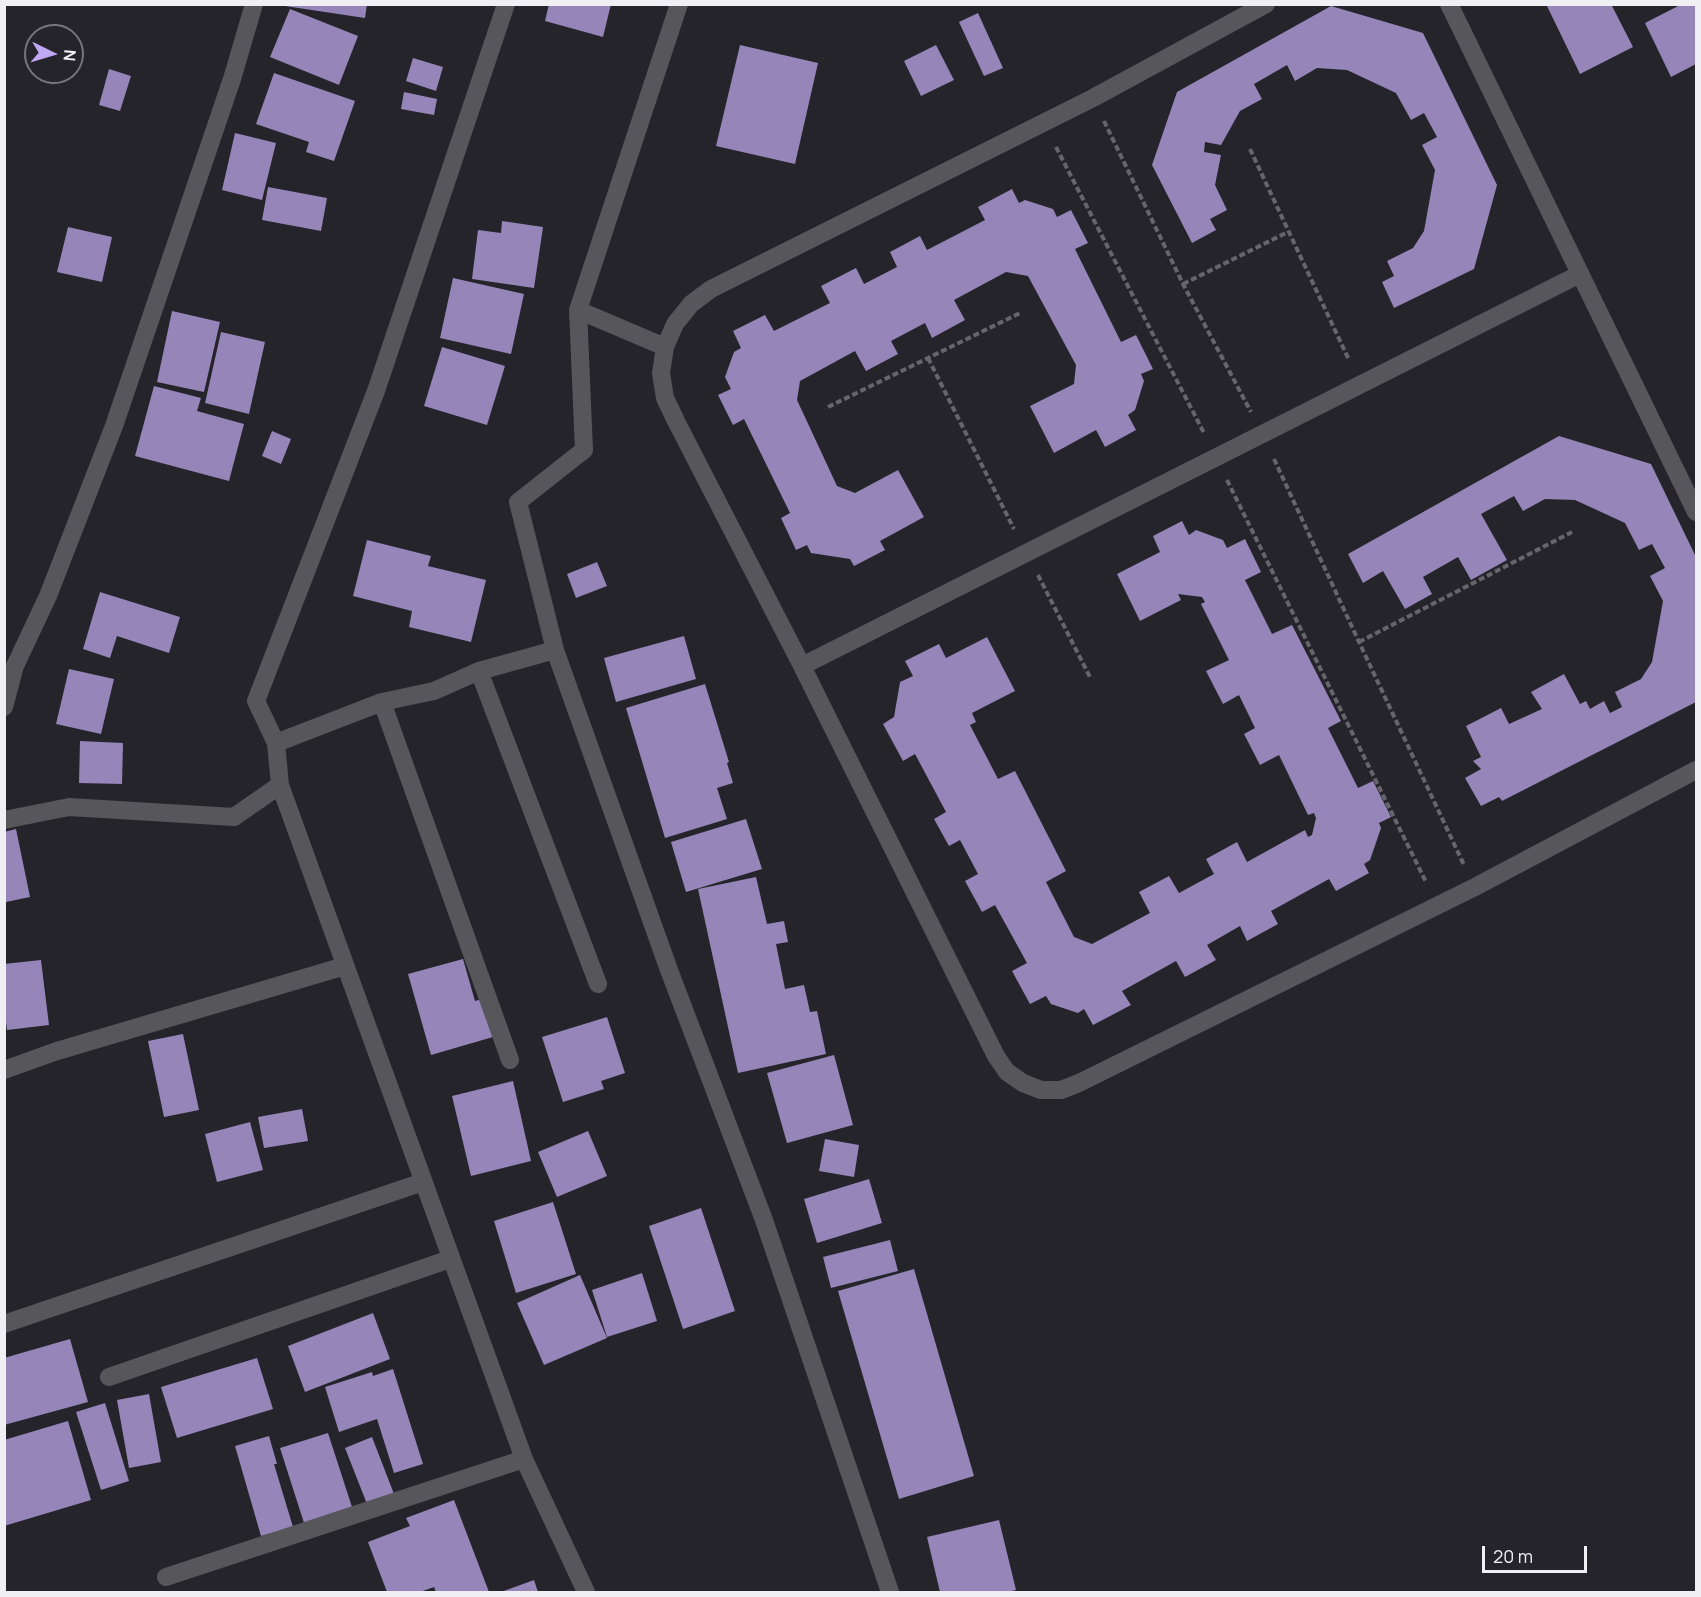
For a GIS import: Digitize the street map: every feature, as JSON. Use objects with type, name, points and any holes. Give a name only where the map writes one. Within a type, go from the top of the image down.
[{"type":"street","points":[[4,707],[15,666],[51,587],[114,426],[232,79],[254,4]]},
{"type":"street","points":[[506,4],[376,391],[256,701],[276,743],[280,785],[450,1259],[524,1459],[586,1593]]},
{"type":"street","points":[[678,4],[578,310],[584,450],[518,502],[555,650],[669,970],[764,1220],[890,1593]]},
{"type":"street","points":[[1266,4],[1093,98],[711,289],[691,304],[675,324],[665,347],[661,373],[665,398],[802,666],[996,1056],[1007,1072],[1023,1083],[1041,1090],[1061,1090],[1079,1083],[1475,887],[1696,770]]},
{"type":"street","points":[[1449,4],[1696,512]]},
{"type":"street","points":[[802,666],[1580,274]]},
{"type":"street","points":[[578,310],[665,347]]},
{"type":"street","points":[[276,743],[382,702],[434,691],[478,671],[555,650]]},
{"type":"street","points":[[478,671],[598,984]]},
{"type":"street","points":[[382,702],[510,1060]]},
{"type":"street","points":[[4,820],[69,807],[234,817],[280,785]]},
{"type":"street","points":[[4,1070],[57,1051],[345,966]]},
{"type":"street","points":[[4,1324],[423,1182]]},
{"type":"street","points":[[109,1377],[450,1259]]},
{"type":"street","points":[[166,1577],[524,1459]]},
{"type":"path","points":[[1093,98],[1183,284],[1262,434],[1475,887]]},
{"type":"path","points":[[1043,122],[1216,457],[1437,905]]},
{"type":"path","points":[[1250,149],[1361,385]]},
{"type":"path","points":[[1183,284],[1288,232]]},
{"type":"path","points":[[828,406],[1020,313]]},
{"type":"path","points":[[928,358],[1091,678]]},
{"type":"path","points":[[1359,642],[1572,532]]},
{"type":"building","points":[[285,4],[367,4],[365,18],[285,6]]},
{"type":"building","points":[[549,4],[611,4],[603,37],[545,21]]},
{"type":"building","points":[[1546,4],[1611,4],[1633,47],[1580,74]]},
{"type":"building","points":[[1682,4],[1696,4],[1696,64],[1671,77],[1645,23]]},
{"type":"building","points":[[1331,6],[1423,33],[1497,185],[1474,269],[1394,308],[1382,282],[1394,276],[1387,261],[1413,248],[1424,231],[1435,170],[1422,145],[1437,137],[1424,113],[1411,120],[1396,93],[1347,70],[1317,68],[1295,81],[1287,65],[1254,84],[1262,99],[1240,111],[1221,145],[1205,142],[1204,152],[1221,155],[1215,185],[1227,210],[1210,219],[1216,230],[1192,243],[1152,165],[1177,92]]},
{"type":"building","points":[[290,9],[358,36],[339,85],[270,57]]},
{"type":"building","points":[[978,13],[1003,68],[984,76],[959,22]]},
{"type":"building","points":[[740,45],[818,63],[795,164],[716,146]]},
{"type":"building","points":[[936,45],[954,80],[921,96],[904,61]]},
{"type":"building","points":[[413,58],[443,67],[436,91],[406,81]]},
{"type":"building","points":[[109,69],[131,76],[120,111],[99,105]]},
{"type":"building","points":[[274,73],[355,101],[334,161],[306,152],[309,142],[256,124]]},
{"type":"building","points":[[404,92],[437,99],[434,115],[401,109]]},
{"type":"building","points":[[235,133],[276,143],[262,200],[222,190]]},
{"type":"building","points":[[268,187],[327,198],[321,231],[262,220]]},
{"type":"building","points":[[1012,189],[1019,203],[1025,200],[1053,209],[1057,217],[1071,210],[1088,243],[1075,249],[1121,342],[1136,335],[1153,369],[1141,374],[1144,381],[1135,410],[1128,415],[1136,430],[1105,447],[1096,430],[1054,453],[1030,406],[1074,384],[1076,365],[1028,276],[1006,272],[954,300],[965,320],[932,338],[925,323],[891,341],[898,354],[866,371],[855,351],[800,381],[797,400],[837,486],[855,493],[898,470],[924,517],[880,541],[885,550],[854,566],[850,559],[811,553],[807,545],[796,550],[781,518],[790,513],[744,419],[733,425],[718,395],[731,389],[725,377],[734,352],[741,348],[733,331],[765,315],[774,331],[830,303],[821,286],[856,268],[864,284],[897,267],[890,252],[920,236],[927,250],[985,220],[978,207]]},
{"type":"building","points":[[502,221],[543,227],[534,288],[472,279],[478,230],[501,233]]},
{"type":"building","points":[[68,227],[112,237],[102,282],[57,272]]},
{"type":"building","points":[[453,278],[524,294],[511,354],[440,338]]},
{"type":"building","points":[[172,311],[220,322],[204,392],[157,382]]},
{"type":"building","points":[[221,332],[265,342],[249,414],[205,403]]},
{"type":"building","points":[[442,347],[505,366],[487,425],[424,406]]},
{"type":"building","points":[[154,386],[201,398],[197,411],[244,424],[229,481],[135,456]]},
{"type":"building","points":[[272,431],[291,439],[281,464],[262,456]]},
{"type":"building","points":[[1559,436],[1651,464],[1696,557],[1696,702],[1502,801],[1499,797],[1481,806],[1465,778],[1481,769],[1473,761],[1481,757],[1466,726],[1501,708],[1509,724],[1542,709],[1531,692],[1564,674],[1580,704],[1586,701],[1590,709],[1604,701],[1610,713],[1622,707],[1615,692],[1641,679],[1652,662],[1663,601],[1650,576],[1665,568],[1652,544],[1639,550],[1625,523],[1575,500],[1545,499],[1523,511],[1514,496],[1481,514],[1507,560],[1471,580],[1458,557],[1423,577],[1432,594],[1405,609],[1383,571],[1363,583],[1348,554]]},
{"type":"building","points":[[1182,521],[1189,535],[1196,530],[1223,540],[1227,548],[1245,539],[1261,572],[1245,580],[1272,634],[1292,625],[1341,721],[1328,728],[1358,788],[1373,781],[1391,817],[1379,823],[1381,828],[1370,860],[1364,864],[1369,873],[1336,891],[1329,879],[1271,911],[1278,924],[1247,941],[1240,926],[1207,945],[1216,960],[1185,977],[1176,961],[1122,991],[1131,1005],[1093,1025],[1084,1009],[1078,1013],[1051,1004],[1046,996],[1030,1004],[1012,971],[1027,963],[995,905],[982,912],[965,881],[978,874],[960,840],[949,846],[934,819],[946,812],[915,754],[903,761],[883,724],[894,717],[900,682],[913,676],[905,661],[939,644],[946,658],[987,637],[1015,691],[972,713],[976,722],[970,725],[998,779],[1015,771],[1066,871],[1046,882],[1074,937],[1092,944],[1150,913],[1139,892],[1169,876],[1179,893],[1214,874],[1206,859],[1237,842],[1247,862],[1305,830],[1308,837],[1312,835],[1316,818],[1314,813],[1308,815],[1279,755],[1260,765],[1244,734],[1255,728],[1239,695],[1223,704],[1206,671],[1229,660],[1201,604],[1205,602],[1202,597],[1178,594],[1181,600],[1140,621],[1117,574],[1160,552],[1153,536]]},
{"type":"building","points":[[367,540],[431,556],[428,566],[486,580],[471,642],[409,627],[412,611],[353,596]]},
{"type":"building","points":[[597,562],[607,586],[576,598],[567,574]]},
{"type":"building","points":[[100,592],[180,617],[169,653],[117,636],[110,658],[83,649]]},
{"type":"building","points":[[684,636],[696,679],[616,702],[604,658]]},
{"type":"building","points":[[69,669],[114,679],[101,734],[56,724]]},
{"type":"building","points":[[705,684],[729,762],[727,763],[733,783],[717,788],[727,819],[665,838],[626,708]]},
{"type":"building","points":[[80,741],[123,743],[122,784],[79,783]]},
{"type":"building","points":[[746,819],[762,869],[686,892],[671,842]]},
{"type":"building","points":[[16,829],[30,897],[6,902],[4,832]]},
{"type":"building","points":[[756,877],[767,924],[784,921],[788,942],[776,944],[785,989],[804,985],[810,1012],[817,1011],[826,1054],[738,1073],[698,889]]},
{"type":"building","points":[[463,959],[475,1001],[482,999],[493,1037],[431,1055],[408,974]]},
{"type":"building","points":[[41,960],[49,1025],[7,1030],[4,1006],[4,964]]},
{"type":"building","points":[[607,1017],[625,1073],[601,1081],[604,1089],[563,1102],[542,1037]]},
{"type":"building","points":[[183,1034],[199,1110],[164,1117],[148,1041]]},
{"type":"building","points":[[834,1055],[853,1125],[787,1143],[767,1073]]},
{"type":"building","points":[[513,1081],[531,1161],[471,1176],[452,1096]]},
{"type":"building","points":[[302,1109],[308,1141],[264,1148],[258,1117]]},
{"type":"building","points":[[250,1122],[263,1170],[217,1182],[205,1134]]},
{"type":"building","points":[[588,1131],[607,1176],[557,1197],[538,1152]]},
{"type":"building","points":[[825,1139],[859,1145],[854,1177],[819,1171]]},
{"type":"building","points":[[869,1179],[882,1223],[817,1243],[804,1199]]},
{"type":"building","points":[[553,1202],[576,1274],[516,1293],[494,1221]]},
{"type":"building","points":[[701,1208],[735,1311],[683,1329],[649,1226]]},
{"type":"building","points":[[890,1240],[898,1271],[831,1288],[823,1257]]},
{"type":"building","points":[[914,1269],[974,1476],[899,1499],[838,1291]]},
{"type":"building","points":[[642,1273],[657,1321],[607,1337],[592,1290]]},
{"type":"building","points":[[580,1275],[607,1338],[544,1365],[517,1303]]},
{"type":"building","points":[[373,1313],[390,1359],[305,1392],[288,1346]]},
{"type":"building","points":[[70,1339],[88,1402],[4,1425],[4,1358]]},
{"type":"building","points":[[257,1358],[273,1409],[177,1438],[161,1387]]},
{"type":"building","points":[[393,1369],[423,1464],[394,1473],[377,1419],[339,1432],[325,1387],[372,1372],[373,1376]]},
{"type":"building","points":[[149,1394],[161,1462],[129,1468],[117,1400]]},
{"type":"building","points":[[105,1403],[129,1481],[101,1490],[76,1412]]},
{"type":"building","points":[[68,1421],[91,1500],[4,1526],[4,1440]]},
{"type":"building","points":[[328,1433],[352,1507],[304,1523],[280,1448]]},
{"type":"building","points":[[269,1436],[277,1464],[274,1464],[293,1527],[261,1536],[235,1446]]},
{"type":"building","points":[[372,1437],[394,1494],[367,1504],[345,1448]]},
{"type":"building","points":[[454,1500],[489,1592],[436,1592],[434,1587],[420,1592],[387,1592],[368,1542],[410,1526],[406,1518]]},
{"type":"building","points":[[999,1520],[1016,1590],[940,1592],[927,1537]]},
{"type":"building","points":[[534,1580],[538,1592],[501,1592]]}]
